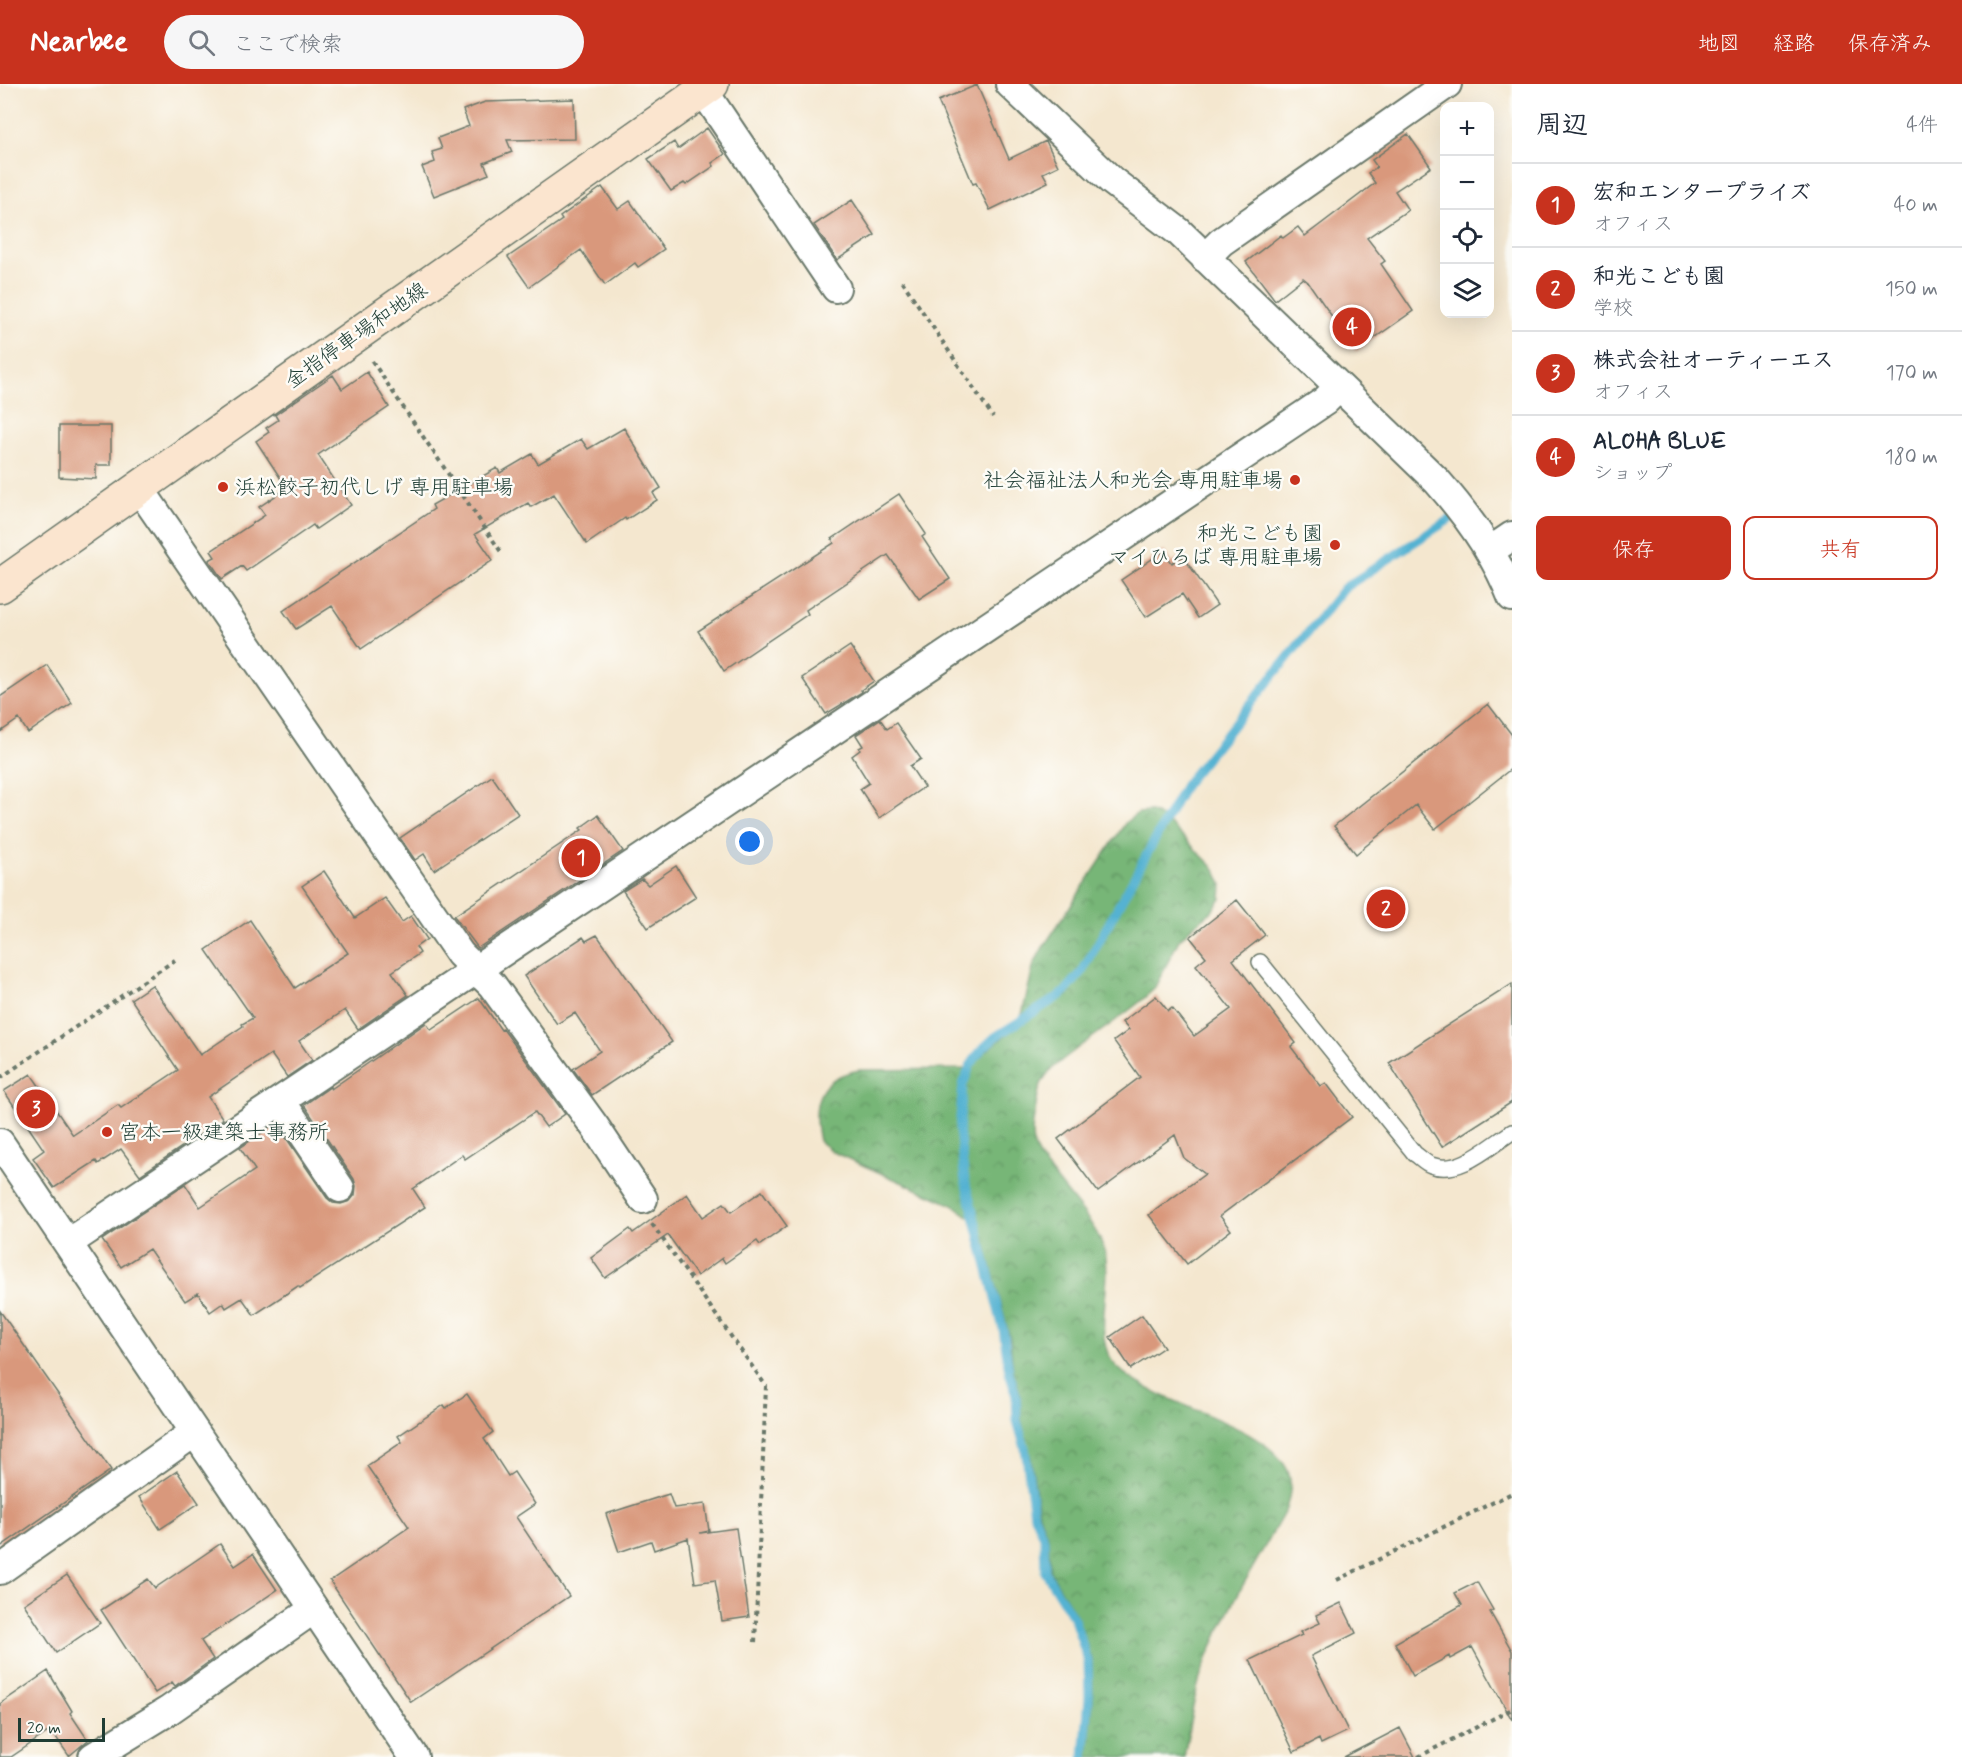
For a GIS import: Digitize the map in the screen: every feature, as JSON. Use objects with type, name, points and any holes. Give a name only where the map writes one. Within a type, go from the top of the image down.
[{"type":"main road","name":"金指停車場和地線","points":[[0,586],[707,87]]},
{"type":"street","points":[[1010,84],[1112,181],[1179,232],[1437,481],[1466,514],[1501,543],[1512,597]]},
{"type":"street","points":[[1205,258],[1221,242],[1447,84]]},
{"type":"street","points":[[707,87],[836,288]]},
{"type":"street","points":[[68,1244],[1325,401],[1339,387]]},
{"type":"street","points":[[139,488],[460,954],[499,994],[596,1127],[643,1199]]},
{"type":"street","points":[[281,1101],[340,1188]]},
{"type":"street","points":[[0,1143],[414,1757]]},
{"type":"street","points":[[0,1570],[195,1432]]},
{"type":"street","points":[[93,1757],[168,1711],[314,1609]]},
{"type":"lane","points":[[1260,962],[1415,1154],[1430,1165],[1449,1167],[1467,1161],[1512,1132]]},
{"type":"path","points":[[902,281],[993,417]]},
{"type":"path","points":[[355,336],[501,552]]},
{"type":"path","points":[[0,1078],[175,960]]},
{"type":"path","points":[[643,1199],[644,1213],[766,1386],[755,1643]]},
{"type":"path","points":[[1337,1580],[1512,1493]]},
{"type":"path","points":[[1418,1757],[1512,1708]]},
{"type":"green space","points":[[1151,812],[1164,818],[1215,869],[1222,884],[1221,899],[1212,911],[1179,940],[1154,989],[1048,1073],[1038,1094],[1032,1128],[1033,1143],[1041,1160],[1086,1217],[1102,1244],[1107,1267],[1103,1329],[1109,1356],[1117,1367],[1134,1381],[1156,1393],[1233,1426],[1255,1438],[1274,1452],[1287,1469],[1290,1489],[1286,1509],[1234,1602],[1207,1659],[1196,1695],[1184,1757],[1088,1757],[1093,1699],[1092,1660],[1077,1617],[1050,1571],[1048,1538],[1039,1514],[1031,1459],[1021,1420],[1020,1394],[1013,1371],[1010,1339],[985,1243],[975,1221],[953,1205],[833,1152],[819,1141],[816,1115],[820,1094],[834,1079],[846,1074],[860,1070],[963,1069],[973,1066],[984,1053],[1020,1023],[1034,964],[1126,822],[1138,813]]},
{"type":"building","points":[[977,85],[1009,159],[1046,141],[1058,166],[1043,173],[1048,182],[990,210],[976,183],[973,184],[938,101]]},
{"type":"building","points":[[574,99],[575,139],[507,140],[512,152],[484,163],[489,174],[434,196],[422,167],[435,162],[432,152],[442,149],[438,138],[469,126],[463,110],[485,102]]},
{"type":"building","points":[[707,128],[725,154],[712,163],[714,166],[686,185],[684,183],[671,191],[648,159],[674,142],[678,149]]},
{"type":"building","points":[[1408,134],[1431,167],[1395,191],[1408,210],[1367,238],[1385,261],[1381,264],[1413,311],[1356,351],[1308,282],[1303,278],[1275,300],[1246,262],[1281,235],[1283,238],[1298,227],[1305,236],[1375,183],[1368,173],[1377,167],[1372,160]]},
{"type":"building","points":[[602,187],[618,209],[630,201],[664,249],[638,267],[635,263],[605,285],[581,250],[529,287],[508,257],[562,220],[560,217]]},
{"type":"building","points":[[852,200],[875,235],[837,260],[814,225]]},
{"type":"building","points":[[367,372],[389,407],[318,455],[351,505],[316,529],[313,525],[246,571],[242,566],[222,579],[209,560],[215,557],[211,551],[265,515],[259,507],[287,488],[256,441],[269,432],[266,428],[278,420],[275,415],[333,375],[342,389]]},
{"type":"building","points":[[59,426],[111,426],[111,465],[96,465],[96,479],[59,477]]},
{"type":"building","points":[[624,428],[661,488],[653,493],[657,500],[587,544],[554,494],[531,507],[528,503],[475,534],[493,560],[361,649],[332,606],[296,629],[283,611],[434,509],[432,505],[497,468],[500,473],[532,454],[538,464],[581,439],[588,449]]},
{"type":"building","points":[[899,494],[926,534],[922,537],[950,579],[919,599],[888,555],[806,610],[808,614],[724,671],[698,631],[834,543],[832,539]]},
{"type":"building","points":[[1164,551],[1172,563],[1183,556],[1217,605],[1198,618],[1182,594],[1146,617],[1121,580]]},
{"type":"building","points":[[850,646],[874,681],[861,690],[862,692],[826,714],[802,678]]},
{"type":"building","points":[[47,665],[72,703],[28,733],[19,719],[0,732],[0,697]]},
{"type":"building","points":[[1488,704],[1512,735],[1512,768],[1435,829],[1416,805],[1356,854],[1334,826]]},
{"type":"building","points":[[880,719],[887,729],[896,723],[921,759],[910,766],[924,787],[879,818],[860,789],[869,783],[852,756],[863,746],[856,735]]},
{"type":"building","points":[[492,776],[518,814],[434,870],[424,854],[415,860],[400,838]]},
{"type":"building","points":[[598,815],[623,851],[478,948],[454,916],[582,830],[580,828]]},
{"type":"building","points":[[676,866],[696,897],[648,928],[623,891],[642,879],[648,885]]},
{"type":"building","points":[[324,871],[355,918],[385,898],[402,922],[411,916],[427,939],[416,947],[420,953],[392,972],[408,995],[358,1029],[345,1010],[299,1041],[312,1060],[287,1077],[271,1054],[208,1097],[223,1119],[140,1175],[121,1149],[98,1164],[96,1161],[54,1188],[33,1158],[44,1150],[4,1091],[31,1074],[73,1135],[118,1105],[121,1108],[178,1070],[131,999],[152,985],[200,1055],[243,1026],[242,1024],[253,1018],[206,950],[250,920],[295,988],[348,953],[302,886]]},
{"type":"building","points":[[1237,900],[1265,935],[1233,960],[1296,1043],[1291,1047],[1321,1086],[1326,1083],[1352,1117],[1220,1216],[1231,1230],[1187,1264],[1149,1215],[1205,1174],[1184,1158],[1175,1135],[1098,1192],[1058,1139],[1140,1077],[1114,1041],[1129,1030],[1122,1022],[1156,996],[1168,1011],[1172,1008],[1194,1036],[1231,1009],[1196,965],[1206,957],[1190,937]]},
{"type":"building","points":[[597,935],[672,1042],[592,1095],[573,1069],[600,1051],[575,1013],[557,1024],[524,976],[583,937],[586,941]]},
{"type":"building","points":[[1512,984],[1512,1102],[1442,1147],[1389,1063]]},
{"type":"building","points":[[479,998],[565,1114],[546,1127],[535,1112],[465,1159],[462,1155],[413,1189],[425,1207],[300,1288],[298,1286],[254,1315],[242,1298],[226,1308],[223,1303],[210,1312],[198,1293],[185,1301],[149,1249],[121,1267],[102,1240],[185,1184],[200,1207],[255,1170],[240,1148],[276,1123],[327,1198],[333,1203],[341,1204],[350,1201],[355,1195],[354,1179],[304,1105],[426,1023],[431,1030]]},
{"type":"building","points":[[762,1191],[787,1226],[760,1245],[757,1241],[725,1263],[722,1258],[697,1276],[668,1235],[605,1278],[591,1258],[630,1229],[633,1233],[687,1194],[703,1217],[724,1203],[731,1212]]},
{"type":"building","points":[[0,1311],[111,1470],[0,1547]]},
{"type":"building","points":[[1142,1315],[1164,1347],[1131,1369],[1110,1337]]},
{"type":"building","points":[[467,1394],[493,1432],[484,1439],[508,1476],[514,1472],[535,1504],[516,1517],[569,1596],[411,1702],[330,1581],[409,1527],[367,1466],[402,1442],[398,1436],[444,1405],[446,1408]]},
{"type":"building","points":[[177,1471],[199,1503],[160,1529],[139,1497]]},
{"type":"building","points":[[669,1494],[674,1508],[705,1504],[709,1531],[700,1533],[736,1528],[749,1617],[722,1621],[715,1580],[695,1583],[688,1538],[654,1550],[651,1541],[619,1552],[606,1514]]},
{"type":"building","points":[[220,1544],[235,1566],[253,1554],[277,1590],[201,1641],[213,1659],[175,1686],[172,1682],[155,1693],[101,1610],[148,1579],[155,1588]]},
{"type":"building","points":[[67,1575],[100,1623],[56,1653],[24,1604]]},
{"type":"building","points":[[1477,1582],[1493,1610],[1490,1612],[1512,1651],[1512,1720],[1472,1647],[1450,1659],[1449,1656],[1413,1676],[1395,1643],[1462,1605],[1455,1593]]},
{"type":"building","points":[[1341,1603],[1356,1633],[1311,1656],[1348,1731],[1321,1744],[1319,1739],[1294,1752],[1250,1660],[1302,1635],[1300,1632],[1320,1623],[1316,1615]]},
{"type":"building","points":[[48,1671],[72,1711],[70,1713],[88,1740],[69,1756],[51,1730],[11,1757],[0,1757],[0,1704]]},
{"type":"building","points":[[1400,1728],[1415,1757],[1344,1757]]},
{"type":"waterway","points":[[1084,1757],[1089,1698],[1088,1661],[1074,1619],[1045,1572],[1044,1539],[1034,1515],[1025,1448],[1017,1421],[1016,1395],[1009,1372],[1003,1329],[965,1181],[959,1130],[963,1085],[970,1066],[981,1050],[995,1037],[1064,993],[1082,972],[1185,785],[1344,588],[1450,519]]},
{"type":"place","name":"ALOHA BLUE","points":[[1352,327]]},
{"type":"place","name":"社会福祉法人和光会 専用駐車場","points":[[1295,480]]},
{"type":"place","name":"浜松餃子初代しげ 専用駐車場","points":[[223,487]]},
{"type":"place","name":"和光こども園 マイひろば 専用駐車場","points":[[1335,545]]},
{"type":"place","name":"宏和エンタープライズ","points":[[581,858]]},
{"type":"place","name":"和光こども園","points":[[1386,909]]},
{"type":"place","name":"株式会社オーティーエス","points":[[36,1109]]},
{"type":"place","name":"宮本一級建築士事務所","points":[[107,1132]]}]
